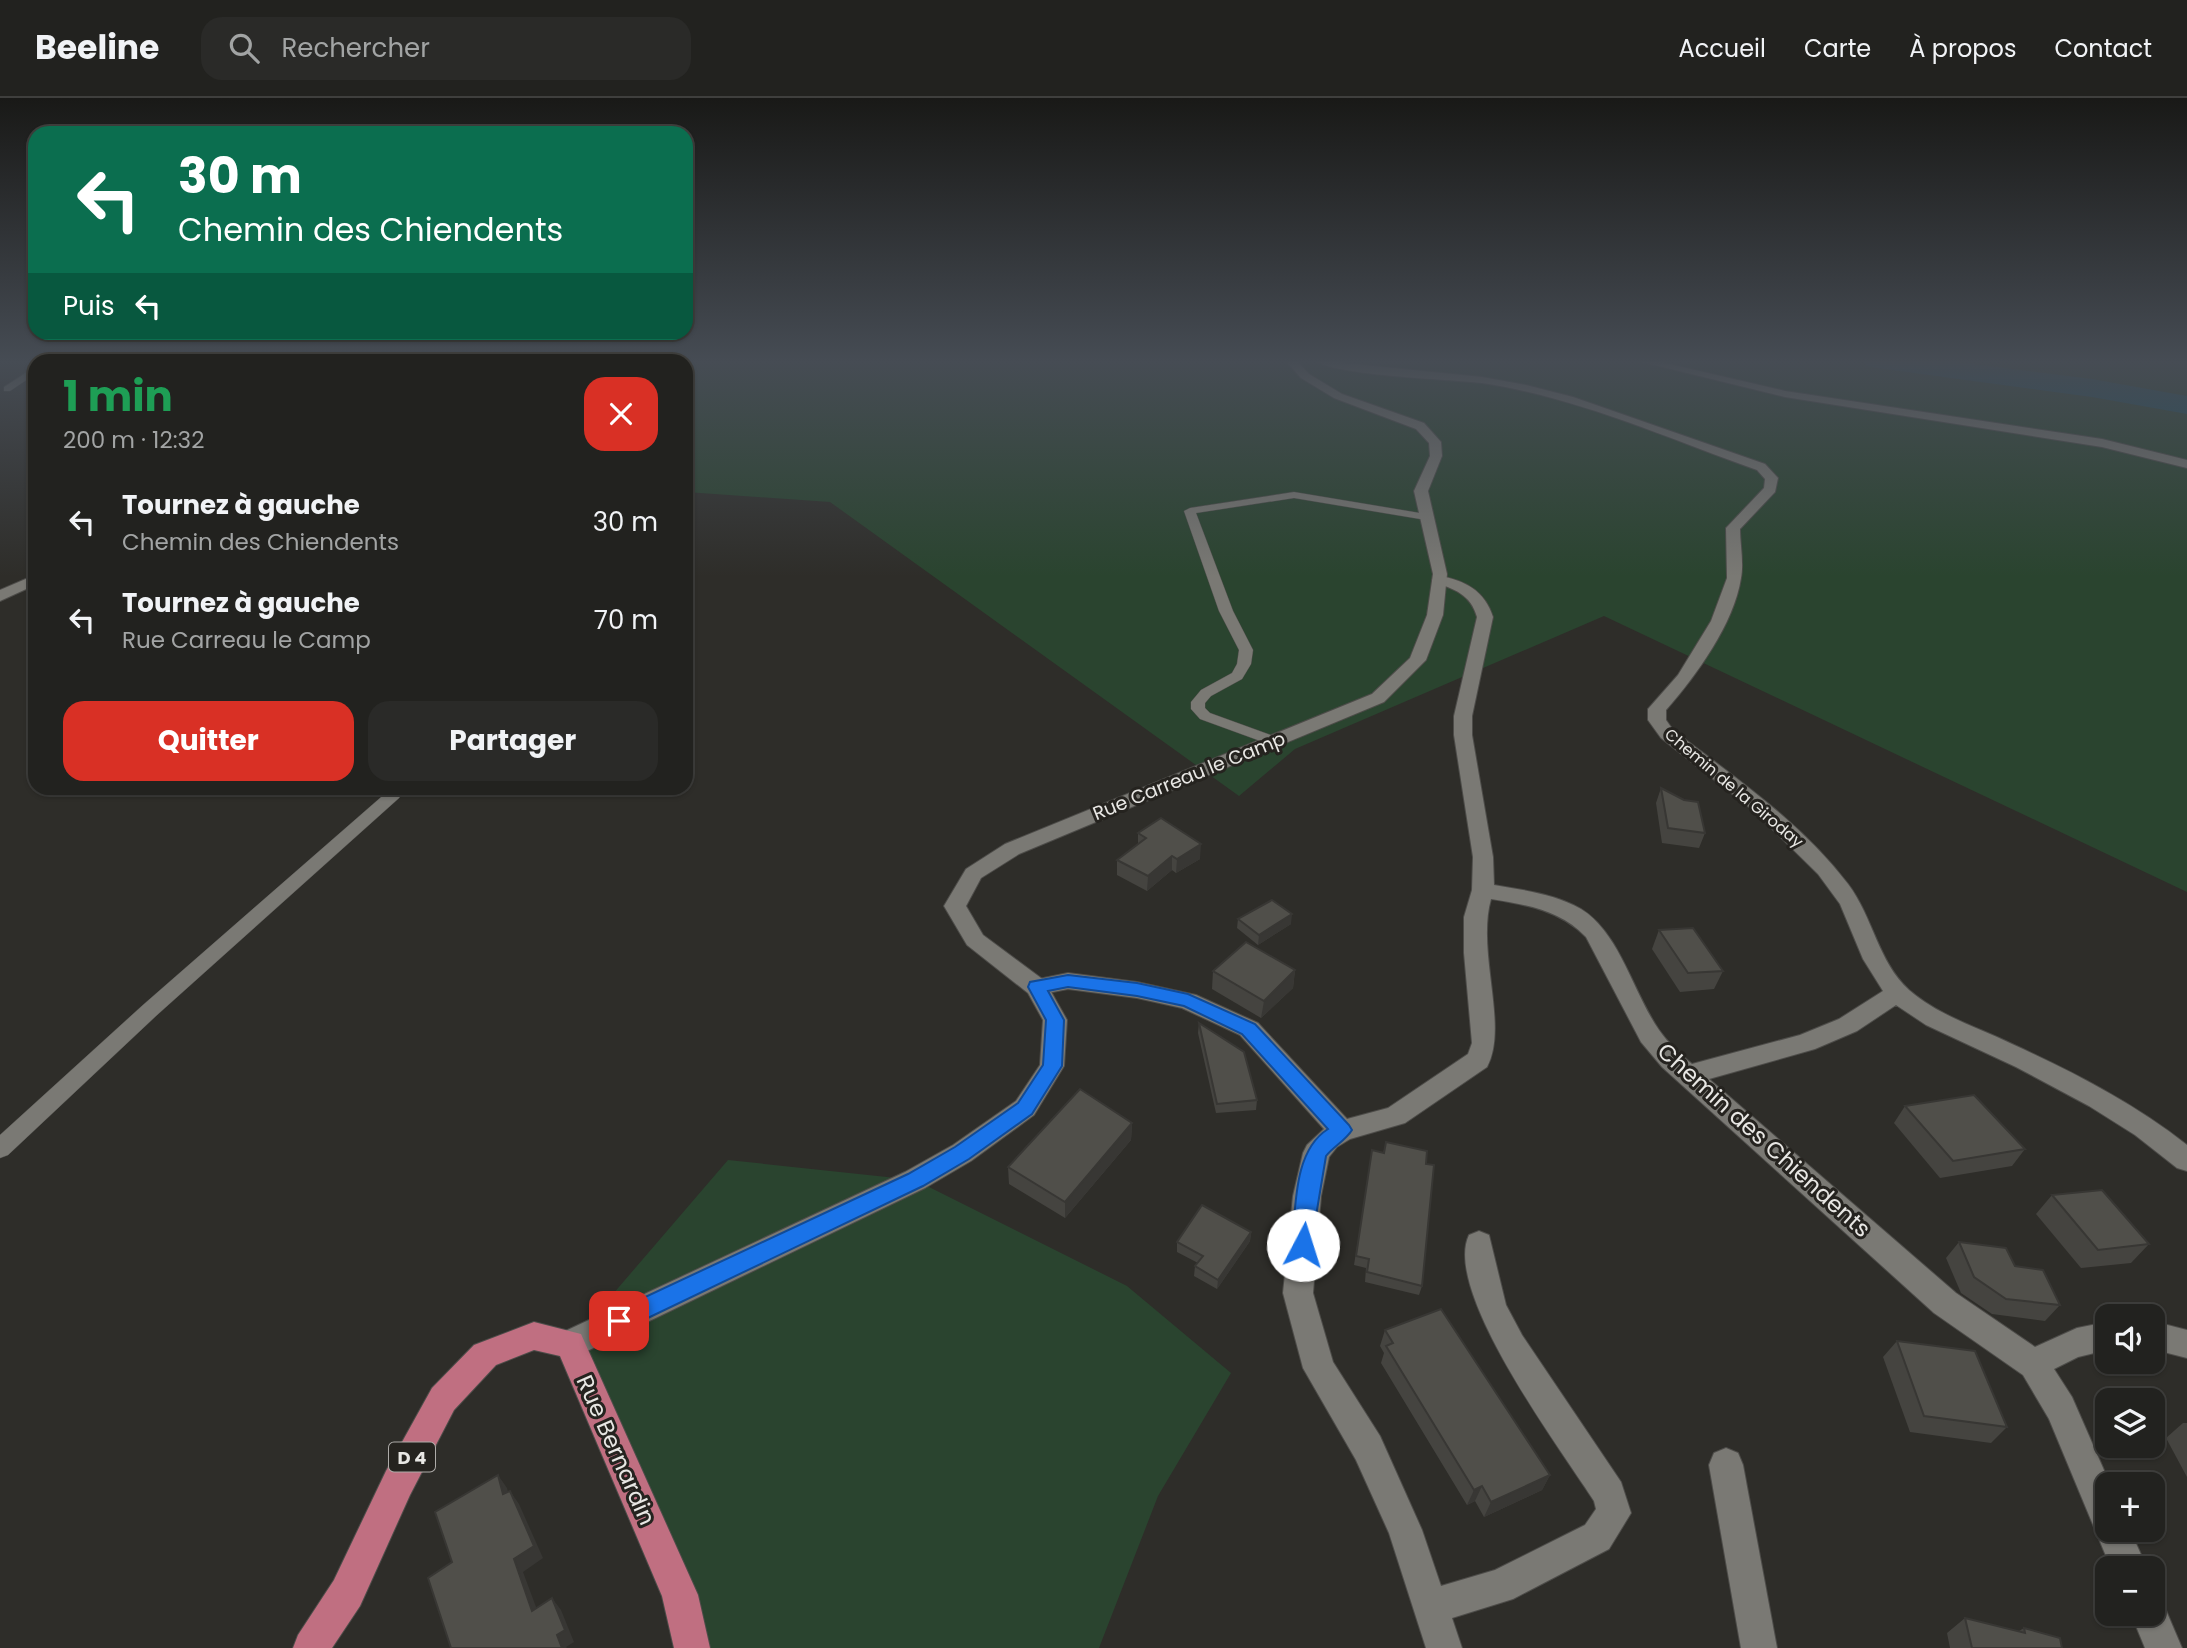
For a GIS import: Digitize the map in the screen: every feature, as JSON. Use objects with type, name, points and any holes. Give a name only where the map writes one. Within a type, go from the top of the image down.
[{"type":"main road","name":"D 4","points":[[311,1648],[347,1593],[398,1483],[443,1399],[485,1355],[534,1336],[570,1344]]},
{"type":"main road","name":"Rue Bernardin","points":[[570,1344],[680,1595],[692,1648]]},
{"type":"street","name":"Rue Carreau le Camp","points":[[570,1344],[915,1180],[962,1153],[1025,1108],[1052,1066],[1055,1020],[1037,987],[975,940],[955,906],[973,874],[1013,849],[1378,698],[1418,660],[1434,615],[1440,573],[1421,491],[1436,456],[1435,442],[1426,432]]},
{"type":"street","name":"Chemin de la Giroday","points":[[1667,432],[1739,457],[1761,467],[1772,478],[1770,488],[1733,528],[1734,578],[1719,621],[1685,678],[1657,709],[1657,720],[1667,734],[1794,835],[1843,892],[1883,976],[1898,993],[1919,1010],[2040,1068],[2129,1119],[2187,1160]]},
{"type":"street","points":[[2033,432],[2102,443],[2187,464]]},
{"type":"street","points":[[1439,580],[1448,581],[1472,594],[1482,606],[1485,617],[1463,726],[1483,857],[1483,890],[1475,917],[1475,953],[1483,1042],[1478,1060],[1458,1076],[1396,1116],[1342,1130],[1328,1139],[1316,1153],[1307,1196],[1298,1293],[1319,1368],[1368,1448],[1405,1530],[1444,1648]]},
{"type":"street","points":[[0,596],[28,582]]},
{"type":"street","name":"Chemin des Chiendents","points":[[1483,890],[1566,908],[1584,919],[1595,933],[1650,1035],[1688,1075],[1945,1303],[2034,1365],[2061,1408],[2095,1488]]},
{"type":"street","points":[[1037,987],[1068,981],[1137,990],[1188,1001],[1249,1029],[1342,1130]]},
{"type":"street","points":[[1688,1075],[1806,1043],[1848,1025],[1898,993]]},
{"type":"street","points":[[1430,1607],[1500,1586],[1597,1537],[1614,1513],[1609,1494],[1511,1345],[1497,1317],[1483,1276],[1479,1244]]},
{"type":"street","points":[[2034,1365],[2062,1347],[2095,1338]]},
{"type":"street","points":[[2165,1338],[2187,1343]]},
{"type":"street","points":[[1726,1465],[1759,1648]]},
{"type":"street","points":[[2154,1626],[2164,1648]]},
{"type":"lane","points":[[1274,741],[1205,716],[1198,709],[1198,702],[1206,693],[1237,676],[1244,664],[1246,650],[1226,611],[1190,511],[1294,495],[1426,517]]},
{"type":"lane","points":[[0,1149],[150,1010],[393,795]]},
{"type":"green space","points":[[693,432],[2187,432],[2187,892],[1604,616],[1295,749],[1239,796],[830,502],[693,492]]},
{"type":"green space","points":[[728,1160],[915,1180],[1127,1286],[1231,1373],[1158,1496],[1099,1648],[692,1648],[570,1344]]},
{"type":"building","points":[[1661,788],[1684,800],[1698,802],[1705,833],[1668,828]]},
{"type":"building","points":[[1161,818],[1201,844],[1177,859],[1172,856],[1148,876],[1117,860],[1146,838],[1138,833]]},
{"type":"building","points":[[1272,900],[1292,914],[1259,935],[1238,919]]},
{"type":"building","points":[[1693,928],[1723,971],[1688,973],[1659,930]]},
{"type":"building","points":[[1246,942],[1295,970],[1264,1001],[1213,971]]},
{"type":"building","points":[[1199,1023],[1244,1052],[1257,1100],[1217,1104]]},
{"type":"building","points":[[1080,1089],[1132,1123],[1065,1202],[1008,1167]]},
{"type":"building","points":[[1974,1095],[2025,1149],[1953,1161],[1905,1106]]},
{"type":"building","points":[[1386,1142],[1427,1151],[1426,1164],[1434,1165],[1422,1286],[1367,1272],[1369,1259],[1356,1256],[1372,1150],[1384,1153]]},
{"type":"building","points":[[2102,1190],[2149,1244],[2098,1250],[2052,1195]]},
{"type":"building","points":[[1202,1205],[1251,1232],[1218,1280],[1195,1266],[1203,1256],[1177,1242]]},
{"type":"building","points":[[1959,1242],[2006,1248],[2015,1266],[2043,1270],[2060,1305],[2006,1299],[1974,1277]]},
{"type":"building","points":[[1441,1309],[1550,1475],[1491,1502],[1482,1486],[1474,1490],[1386,1346],[1393,1343],[1385,1330]]},
{"type":"building","points":[[1897,1341],[1975,1351],[2007,1427],[1924,1416]]},
{"type":"building","points":[[498,1475],[503,1494],[510,1491],[534,1546],[514,1559],[532,1611],[552,1598],[565,1630],[557,1635],[562,1648],[451,1648],[428,1578],[452,1562],[435,1512]]},
{"type":"building","points":[[1965,1618],[2025,1633],[2024,1628],[2060,1638],[2062,1648],[1972,1648]]},
{"type":"route","points":[[619,1321],[915,1180],[962,1153],[1025,1108],[1052,1066],[1055,1020],[1037,987],[1068,981],[1137,990],[1188,1001],[1249,1029],[1342,1130],[1328,1139],[1316,1153],[1307,1196],[1303,1245]]}]
